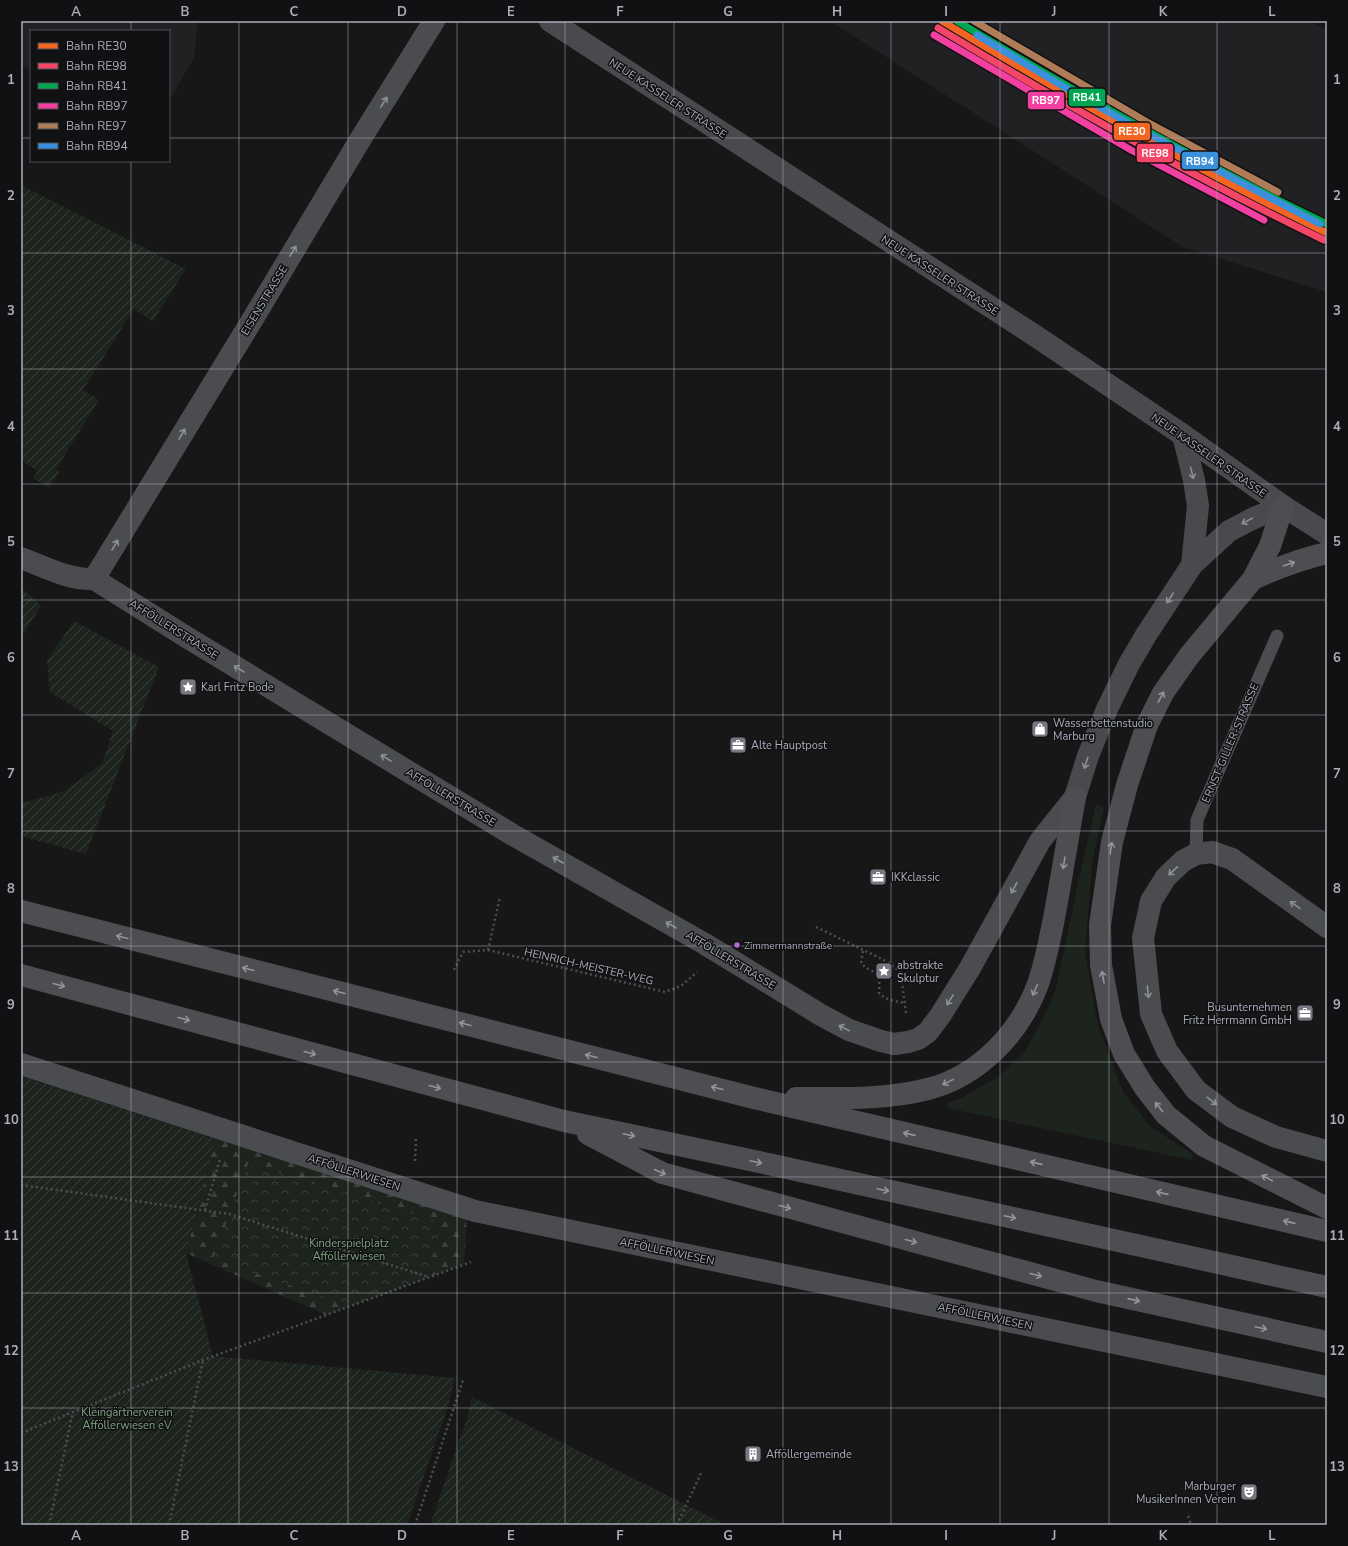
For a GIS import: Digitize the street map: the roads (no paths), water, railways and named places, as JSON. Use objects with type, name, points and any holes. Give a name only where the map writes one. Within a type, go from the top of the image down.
[{"type":"highway","points":[[1283,506],[1270,546],[1253,579],[1189,656],[1163,693],[1146,725],[1127,785],[1112,842],[1100,925],[1101,965],[1111,1019],[1124,1054],[1145,1088],[1166,1115],[1204,1146],[1327,1208]]},
{"type":"highway","points":[[1253,579],[1274,569],[1327,553]]},
{"type":"highway","points":[[754,1098],[885,1097],[928,1089],[946,1083],[975,1067],[994,1052],[1014,1028],[1029,1004],[1038,984],[1049,942],[1075,797]]},
{"type":"highway","points":[[21,911],[754,1098],[1327,1231]]},
{"type":"highway","points":[[21,975],[564,1121],[1327,1287]]},
{"type":"highway","points":[[564,1121],[662,1173],[1096,1291],[1327,1342]]},
{"type":"main road","name":"NEUE KASSELER STRASSE","points":[[550,21],[1037,337],[1183,435],[1283,506],[1327,534]]},
{"type":"main road","points":[[1183,435],[1194,480],[1198,506],[1192,565]]},
{"type":"main road","points":[[1075,797],[1088,756],[1107,709],[1126,670],[1146,635],[1192,565],[1229,531],[1254,518],[1283,506]]},
{"type":"street","name":"EISENSTRASSE","points":[[94,578],[254,317],[363,135],[434,21]]},
{"type":"street","points":[[21,558],[69,577],[81,579],[94,578]]},
{"type":"street","name":"AFFÖLLERSTRASSE","points":[[94,578],[188,638],[513,835],[705,944],[821,1015],[849,1030],[894,1044],[918,1039],[928,1032],[940,1016],[970,968],[1040,841],[1075,797]]},
{"type":"street","points":[[1327,927],[1232,858],[1212,852],[1196,854],[1183,862],[1166,877],[1151,901],[1143,938],[1151,1014],[1167,1051],[1196,1090],[1232,1117],[1276,1137],[1327,1151]]},
{"type":"street","name":"AFFÖLLERWIESEN","points":[[21,1064],[475,1211],[1327,1387]]},
{"type":"lane","name":"ERNST-GILLER-STRASSE","points":[[1196,854],[1197,820],[1277,636]]},
{"type":"rail line","name":"RE30","points":[[942,21],[1132,132],[1229,184],[1327,233]]},
{"type":"rail line","name":"RB41","points":[[957,21],[1140,127],[1233,177],[1327,224]]},
{"type":"rail line","name":"RE97","points":[[974,21],[1147,122],[1278,192]]},
{"type":"rail line","name":"RE98","points":[[938,28],[1033,84],[1177,165],[1225,191],[1324,240]]},
{"type":"rail line","name":"RB97","points":[[934,35],[1131,150],[1264,220]]},
{"type":"rail line","name":"RB94","points":[[977,35],[1076,94],[1141,130],[1320,224]]},
{"type":"place","name":"Karl Fritz Bode","points":[[188,687]]},
{"type":"place","name":"Wasserbettenstudio Marburg","points":[[1040,729]]},
{"type":"place","name":"Alte Hauptpost","points":[[738,745]]},
{"type":"place","name":"IKKclassic","points":[[878,877]]},
{"type":"place","name":"Zimmermannstraße","points":[[737,945]]},
{"type":"place","name":"abstrakte Skulptur","points":[[884,971]]},
{"type":"place","name":"Busunternehmen Fritz Herrmann GmbH","points":[[1305,1013]]},
{"type":"place","name":"Afföllergemeinde","points":[[753,1454]]},
{"type":"place","name":"Marburger MusikerInnen Verein","points":[[1249,1492]]},
{"type":"park label","name":"Kinderspielplatz Afföllerwiesen","points":[[349,1249]]},
{"type":"park label","name":"Kleingärtnerverein Afföllerwiesen eV","points":[[127,1418]]}]
